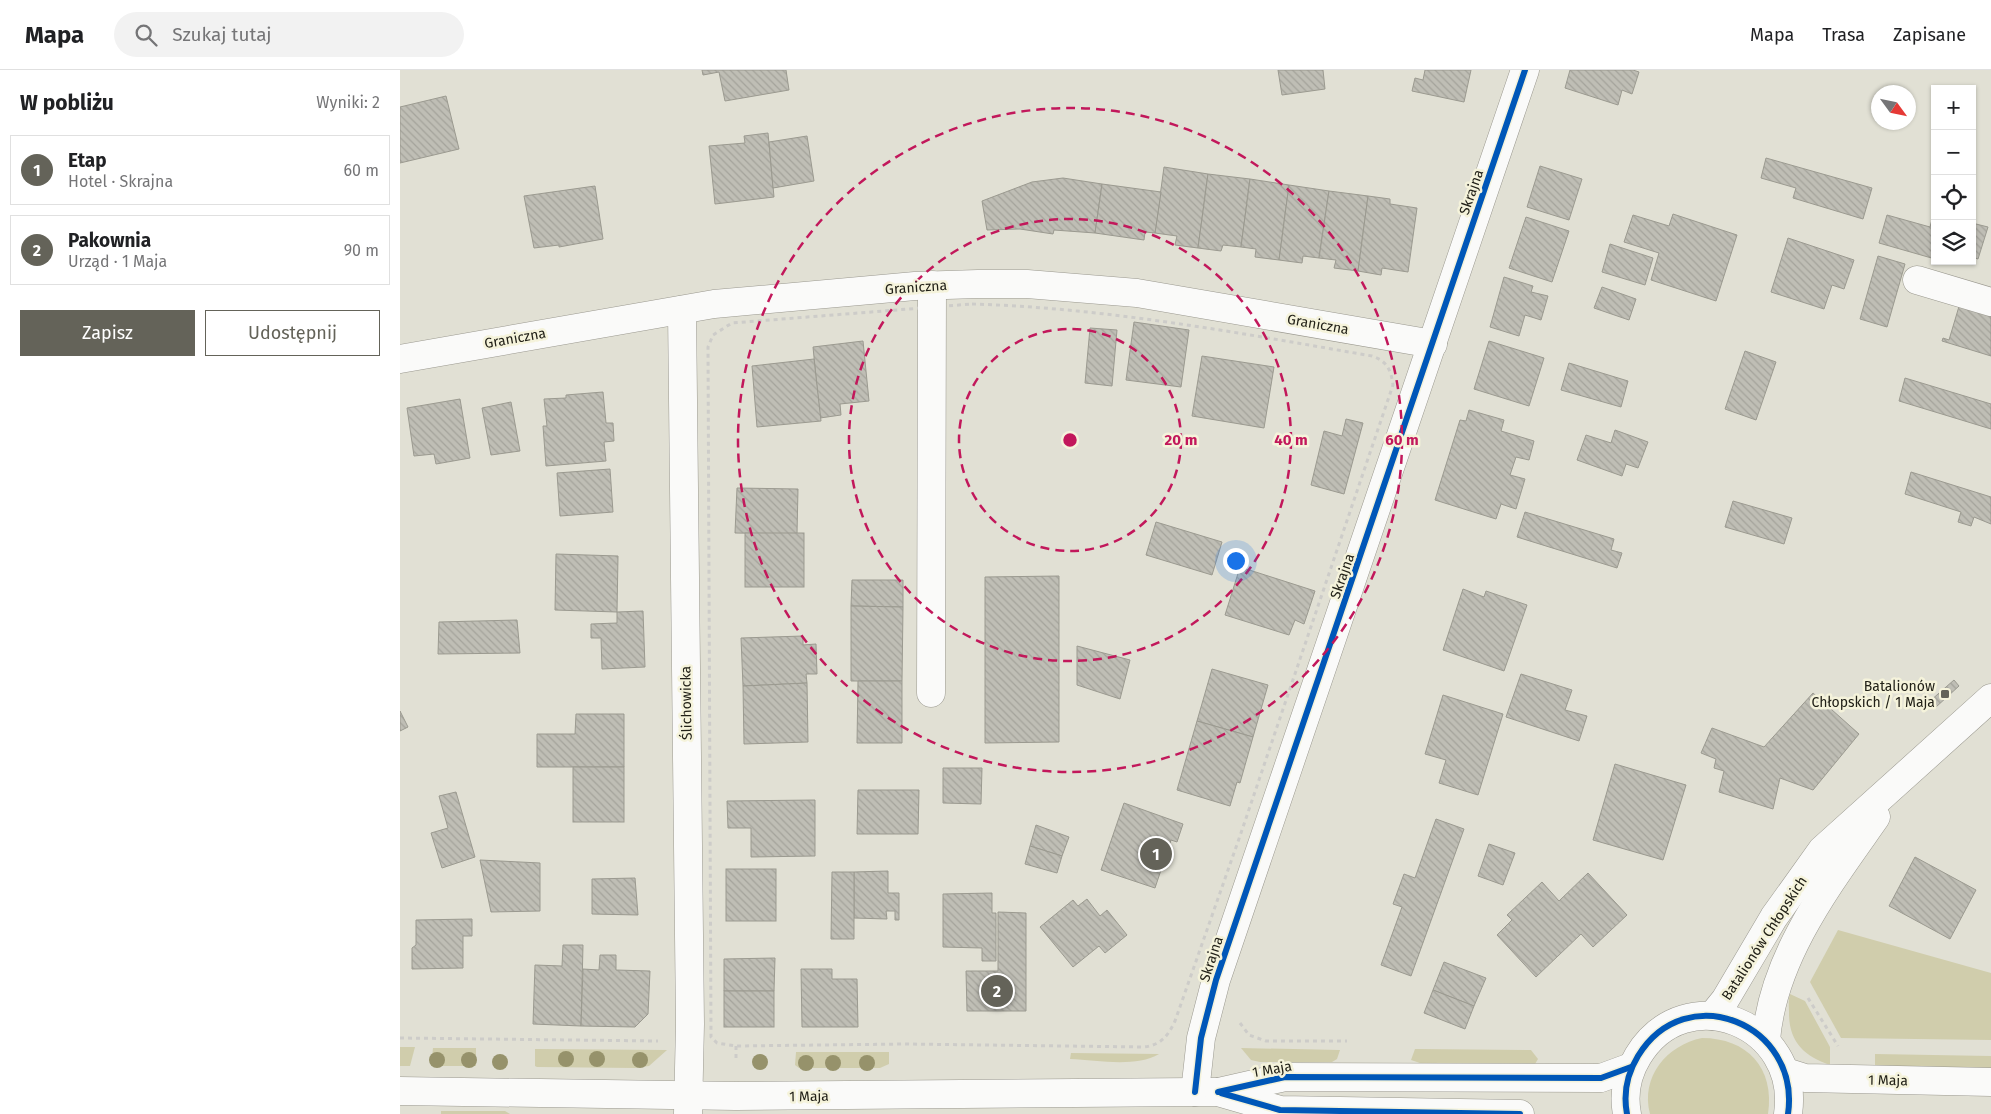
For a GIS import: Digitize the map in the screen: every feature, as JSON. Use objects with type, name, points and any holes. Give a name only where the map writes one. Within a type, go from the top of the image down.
[{"type":"street","name":"Skrajna","points":[[1207,1092],[1202,1032],[1216,980],[1525,70]]},
{"type":"street","points":[[1917,280],[1991,302]]},
{"type":"street","name":"Graniczna","points":[[400,359],[682,310],[752,300],[932,296],[1027,284],[1137,293],[1433,344]]},
{"type":"street","points":[[931,693],[932,296]]},
{"type":"street","name":"Ślichowicka","points":[[682,310],[690,1024],[688,1105]]},
{"type":"street","name":"Batalionów Chłopskich","points":[[1712,1016],[1724,1000],[1774,917],[1822,850],[1991,698]]},
{"type":"street","name":"Batalionów Chłopskich","points":[[1766,1040],[1768,1013],[1783,967],[1824,889],[1903,779]]},
{"type":"street","points":[[1627,1114],[1625,1097],[1631,1066],[1645,1045],[1664,1028],[1687,1018],[1712,1016],[1732,1019],[1750,1027],[1766,1040],[1778,1055],[1786,1072],[1789,1086],[1788,1114]]},
{"type":"street","name":"1 Maja","points":[[400,1091],[688,1105],[1207,1092],[1285,1076],[1601,1078],[1631,1066]]},
{"type":"street","name":"1 Maja","points":[[1786,1072],[1805,1078],[1991,1082]]},
{"type":"street","name":"1 Maja","points":[[1207,1092],[1280,1110],[1520,1114]]},
{"type":"path","points":[[712,1025],[708,347],[713,335],[732,323],[932,296],[972,304],[1041,307],[1162,320],[1372,356],[1383,360],[1391,370],[1393,385],[1241,833],[1174,1021],[1166,1037],[1160,1042],[1144,1046],[905,1044],[736,1046],[736,1069]]},
{"type":"path","points":[[1806,995],[1838,1046],[1848,1046]]},
{"type":"path","points":[[1242,1026],[1249,1035],[1266,1041],[1351,1041]]},
{"type":"path","points":[[400,1038],[656,1042],[661,1040]]},
{"type":"shaded area","points":[[1838,930],[1991,973],[1991,1040],[1841,1038],[1810,982]]},
{"type":"shaded area","points":[[1790,994],[1805,1001],[1830,1047],[1830,1065],[1806,1052],[1795,1040],[1790,1023]]},
{"type":"shaded area","points":[[1702,1038],[1718,1039],[1732,1043],[1745,1050],[1754,1059],[1762,1070],[1767,1083],[1769,1098],[1768,1114],[1650,1114],[1649,1088],[1659,1065],[1678,1048]]},
{"type":"shaded area","points":[[400,1047],[415,1047],[410,1066],[400,1066]]},
{"type":"shaded area","points":[[433,1048],[476,1048],[476,1066],[431,1066]]},
{"type":"shaded area","points":[[1241,1048],[1340,1050],[1337,1059],[1332,1062],[1260,1062],[1251,1060]]},
{"type":"shaded area","points":[[535,1049],[667,1050],[649,1066],[635,1068],[537,1067],[535,1066]]},
{"type":"shaded area","points":[[1415,1049],[1531,1050],[1538,1059],[1535,1064],[1423,1064],[1411,1060]]},
{"type":"shaded area","points":[[796,1052],[889,1052],[889,1064],[880,1068],[799,1068],[795,1065]]},
{"type":"shaded area","points":[[1071,1053],[1159,1054],[1139,1061],[1116,1062],[1070,1059]]},
{"type":"shaded area","points":[[1875,1054],[1991,1056],[1991,1070],[1875,1067]]},
{"type":"shaded area","points":[[441,1111],[505,1111],[510,1114],[441,1114]]},
{"type":"building","points":[[702,70],[786,70],[789,90],[725,101],[719,72],[703,75]]},
{"type":"building","points":[[1278,70],[1323,70],[1325,89],[1282,95]]},
{"type":"building","points":[[1425,70],[1471,70],[1464,102],[1412,91],[1415,78],[1423,80]]},
{"type":"building","points":[[1570,70],[1633,70],[1639,72],[1632,94],[1622,90],[1618,105],[1565,88]]},
{"type":"building","points":[[446,96],[459,149],[400,163],[400,107]]},
{"type":"building","points":[[768,133],[774,197],[715,204],[709,146],[745,143],[744,136]]},
{"type":"building","points":[[807,136],[814,181],[773,188],[769,142]]},
{"type":"building","points":[[1766,158],[1872,188],[1863,219],[1793,198],[1796,188],[1761,178]]},
{"type":"building","points":[[1540,166],[1582,179],[1569,220],[1527,207]]},
{"type":"building","points":[[1164,167],[1208,174],[1198,248],[1175,245],[1177,236],[1155,233]]},
{"type":"building","points":[[1208,174],[1250,179],[1241,247],[1223,245],[1221,251],[1198,248]]},
{"type":"building","points":[[1063,178],[1102,184],[1095,233],[1054,230],[1053,234],[1020,229],[987,230],[982,201],[1032,182]]},
{"type":"building","points":[[1250,179],[1289,185],[1279,260],[1255,257],[1256,249],[1241,247]]},
{"type":"building","points":[[1102,184],[1161,192],[1155,233],[1145,232],[1144,240],[1095,233]]},
{"type":"building","points":[[1289,185],[1329,191],[1319,258],[1303,256],[1302,263],[1279,260]]},
{"type":"building","points":[[595,186],[603,239],[559,247],[559,245],[534,248],[524,196]]},
{"type":"building","points":[[1329,191],[1368,196],[1358,271],[1334,268],[1336,260],[1319,258]]},
{"type":"building","points":[[1368,196],[1390,199],[1390,204],[1417,208],[1408,272],[1382,268],[1381,275],[1358,271]]},
{"type":"building","points":[[1673,214],[1737,235],[1716,301],[1651,280],[1659,253],[1624,242],[1633,215],[1669,226]]},
{"type":"building","points":[[1887,215],[1930,227],[1931,223],[1931,258],[1879,243]]},
{"type":"building","points":[[1526,217],[1569,231],[1552,282],[1509,268]]},
{"type":"building","points":[[1976,224],[1988,227],[1978,259],[1976,258]]},
{"type":"building","points":[[1788,238],[1854,260],[1844,289],[1832,285],[1824,309],[1771,292]]},
{"type":"building","points":[[1610,244],[1653,258],[1645,285],[1602,272]]},
{"type":"building","points":[[1878,256],[1905,264],[1887,327],[1860,319]]},
{"type":"building","points":[[1504,277],[1533,286],[1531,292],[1548,296],[1541,320],[1525,315],[1519,336],[1490,327]]},
{"type":"building","points":[[1602,287],[1636,299],[1629,320],[1594,308]]},
{"type":"building","points":[[1960,303],[1991,313],[1991,356],[1942,341],[1943,338],[1949,340]]},
{"type":"building","points":[[1134,322],[1189,330],[1181,387],[1126,380]]},
{"type":"building","points":[[1090,328],[1117,330],[1112,386],[1085,383]]},
{"type":"building","points":[[863,341],[869,401],[840,404],[841,415],[820,418],[813,347]]},
{"type":"building","points":[[1489,341],[1544,358],[1529,406],[1474,389]]},
{"type":"building","points":[[1745,351],[1776,362],[1756,420],[1725,409]]},
{"type":"building","points":[[1202,356],[1274,367],[1264,428],[1192,416]]},
{"type":"building","points":[[814,359],[821,421],[757,427],[752,366]]},
{"type":"building","points":[[1569,363],[1628,381],[1621,407],[1561,390]]},
{"type":"building","points":[[1905,378],[1991,404],[1991,429],[1899,401]]},
{"type":"building","points":[[603,392],[606,423],[613,423],[614,441],[604,442],[606,461],[546,466],[543,426],[547,426],[544,399],[566,398],[566,395]]},
{"type":"building","points":[[460,399],[470,458],[436,464],[434,454],[414,456],[407,408]]},
{"type":"building","points":[[511,402],[520,451],[491,455],[482,408]]},
{"type":"building","points":[[1469,410],[1504,420],[1501,431],[1534,441],[1529,460],[1516,457],[1510,475],[1525,479],[1516,509],[1501,504],[1496,519],[1435,500],[1460,420],[1466,421]]},
{"type":"building","points":[[1346,419],[1363,423],[1344,494],[1311,485],[1324,431],[1342,436]]},
{"type":"building","points":[[1615,430],[1648,442],[1638,468],[1626,464],[1622,476],[1577,460],[1586,435],[1611,443]]},
{"type":"building","points":[[610,469],[613,512],[560,516],[557,473]]},
{"type":"building","points":[[1911,472],[1991,497],[1991,524],[1974,517],[1971,526],[1958,522],[1961,512],[1905,494]]},
{"type":"building","points":[[737,488],[798,489],[797,534],[735,533]]},
{"type":"building","points":[[1733,501],[1792,518],[1784,544],[1725,527]]},
{"type":"building","points":[[1525,512],[1614,539],[1611,550],[1622,553],[1617,568],[1517,537]]},
{"type":"building","points":[[1156,522],[1222,542],[1212,575],[1146,555]]},
{"type":"building","points":[[745,533],[804,533],[804,587],[745,587]]},
{"type":"building","points":[[556,554],[618,556],[617,612],[555,610]]},
{"type":"building","points":[[1240,567],[1315,591],[1304,624],[1295,620],[1289,635],[1225,615]]},
{"type":"building","points":[[1059,576],[1059,742],[985,743],[985,577]]},
{"type":"building","points":[[852,580],[903,580],[903,607],[851,606]]},
{"type":"building","points":[[1463,589],[1484,597],[1486,591],[1527,605],[1504,671],[1443,650]]},
{"type":"building","points":[[851,606],[903,607],[902,681],[851,681]]},
{"type":"building","points":[[643,611],[645,667],[602,669],[601,638],[591,638],[591,624],[617,623],[617,612]]},
{"type":"building","points":[[517,620],[520,653],[438,654],[439,622]]},
{"type":"building","points":[[803,636],[803,645],[816,644],[817,674],[806,674],[807,683],[743,686],[741,638]]},
{"type":"building","points":[[1077,646],[1130,660],[1120,699],[1077,685]]},
{"type":"building","points":[[1212,669],[1268,685],[1253,737],[1197,721]]},
{"type":"building","points":[[1521,674],[1572,690],[1565,710],[1587,716],[1579,741],[1506,717]]},
{"type":"building","points":[[1954,680],[1959,686],[1936,707],[1930,701]]},
{"type":"building","points":[[858,681],[902,681],[902,743],[857,743]]},
{"type":"building","points":[[807,683],[808,742],[744,744],[743,686]]},
{"type":"building","points":[[1813,693],[1859,734],[1813,790],[1780,778],[1773,809],[1719,792],[1724,771],[1714,768],[1716,759],[1701,753],[1712,728],[1764,747]]},
{"type":"building","points":[[1443,695],[1503,714],[1478,795],[1439,783],[1446,760],[1425,754]]},
{"type":"building","points":[[400,711],[408,727],[400,731]]},
{"type":"building","points":[[576,714],[624,714],[624,767],[537,767],[537,734],[575,734]]},
{"type":"building","points":[[1197,721],[1253,737],[1240,783],[1237,782],[1230,806],[1177,790]]},
{"type":"building","points":[[1615,764],[1686,785],[1663,860],[1593,840]]},
{"type":"building","points":[[573,767],[624,767],[624,822],[573,822]]},
{"type":"building","points":[[943,768],[982,768],[981,804],[943,803]]},
{"type":"building","points":[[858,790],[919,790],[918,834],[857,834]]},
{"type":"building","points":[[456,792],[475,857],[442,868],[431,833],[448,828],[439,796]]},
{"type":"building","points":[[815,800],[815,856],[751,857],[751,828],[728,828],[727,801]]},
{"type":"building","points":[[1124,803],[1183,824],[1177,842],[1171,840],[1155,888],[1101,870]]},
{"type":"building","points":[[1436,819],[1464,829],[1411,976],[1381,965],[1402,907],[1393,904],[1404,874],[1415,878]]},
{"type":"building","points":[[1036,825],[1069,837],[1062,856],[1030,846]]},
{"type":"building","points":[[1489,844],[1515,853],[1503,885],[1478,876]]},
{"type":"building","points":[[1030,846],[1062,856],[1057,873],[1025,864]]},
{"type":"building","points":[[1915,857],[1976,890],[1950,939],[1889,906]]},
{"type":"building","points":[[480,860],[540,863],[540,911],[491,912]]},
{"type":"building","points":[[726,869],[776,869],[776,921],[726,921]]},
{"type":"building","points":[[888,871],[888,893],[899,893],[899,920],[895,920],[895,911],[886,911],[887,919],[854,918],[854,872]]},
{"type":"building","points":[[832,872],[854,872],[854,939],[831,939]]},
{"type":"building","points":[[1588,873],[1627,915],[1593,947],[1581,934],[1536,977],[1497,935],[1512,920],[1507,915],[1542,882],[1559,901]]},
{"type":"building","points":[[635,878],[638,915],[592,914],[592,879]]},
{"type":"building","points":[[992,893],[992,913],[996,913],[996,961],[982,961],[982,948],[943,947],[943,894]]},
{"type":"building","points":[[1087,899],[1100,916],[1107,910],[1127,935],[1105,953],[1099,946],[1073,967],[1040,927],[1073,900],[1078,906]]},
{"type":"building","points":[[998,912],[1026,913],[1026,1011],[967,1011],[966,971],[998,971]]},
{"type":"building","points":[[472,919],[472,936],[463,936],[463,968],[412,969],[412,948],[416,945],[416,920]]},
{"type":"building","points":[[563,945],[583,945],[581,1026],[533,1024],[535,965],[562,966]]},
{"type":"building","points":[[600,955],[616,955],[616,970],[650,971],[648,1014],[635,1027],[581,1026],[583,969],[599,970]]},
{"type":"building","points":[[775,958],[774,991],[724,991],[724,959]]},
{"type":"building","points":[[1444,962],[1486,978],[1474,1006],[1433,990]]},
{"type":"building","points":[[801,969],[832,969],[832,979],[857,979],[858,1027],[802,1027]]},
{"type":"building","points":[[1433,990],[1474,1006],[1465,1029],[1424,1013]]},
{"type":"building","points":[[724,991],[774,991],[774,1027],[724,1027]]},
{"type":"cycle path","points":[[1195,1092],[1201,1038],[1216,980],[1525,70]]},
{"type":"cycle path","points":[[1627,1114],[1625,1099],[1627,1084],[1638,1056],[1659,1032],[1684,1019],[1710,1016],[1736,1022],[1759,1035],[1777,1056],[1787,1082],[1788,1114]]},
{"type":"cycle path","points":[[1218,1092],[1285,1077],[1601,1078],[1631,1067]]},
{"type":"cycle path","points":[[1221,1093],[1280,1110],[1520,1114]]},
{"type":"place","name":"Batalionów Chłopskich / 1 Maja","points":[[1945,694]]},
{"type":"place","name":"Etap","points":[[1156,854]]},
{"type":"place","name":"Pakownia","points":[[997,991]]}]
